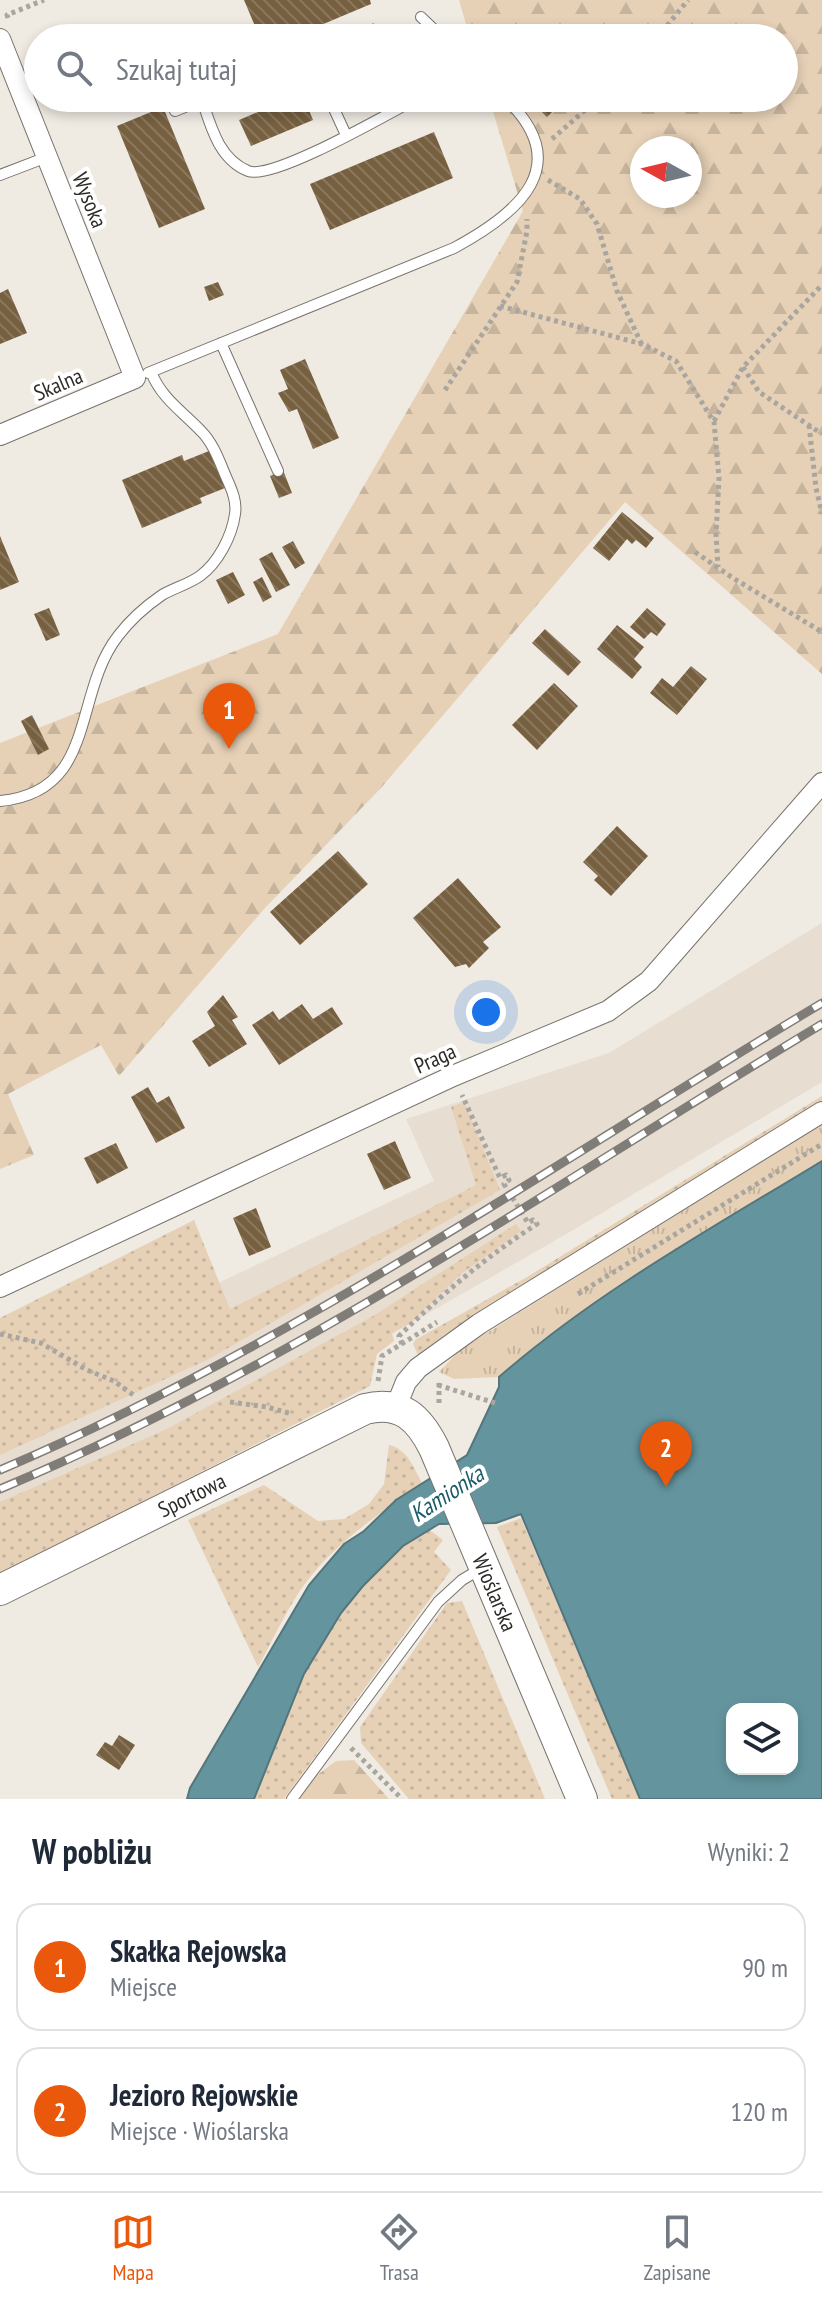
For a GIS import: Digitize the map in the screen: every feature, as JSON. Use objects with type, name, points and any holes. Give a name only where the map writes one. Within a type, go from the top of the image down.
[{"type":"street","name":"Wysoka","points":[[0,39],[24,99]]},
{"type":"street","name":"Wysoka","points":[[29,112],[143,375]]},
{"type":"street","name":"Skalna","points":[[0,435],[143,375]]},
{"type":"street","name":"Praga","points":[[0,1287],[453,1076],[596,1018],[641,987],[822,783]]},
{"type":"street","points":[[391,1407],[418,1368],[479,1324],[822,1112]]},
{"type":"street","name":"Wioślarska","points":[[391,1407],[417,1420],[434,1448],[582,1799]]},
{"type":"street","name":"Sportowa","points":[[0,1590],[365,1409],[391,1407]]},
{"type":"lane","points":[[421,17],[428,24]]},
{"type":"lane","points":[[208,112],[216,142],[250,172],[262,172],[289,164],[391,112]]},
{"type":"lane","points":[[335,112],[346,135]]},
{"type":"lane","points":[[0,801],[33,793],[66,768],[79,742],[94,681],[117,637],[149,605],[199,577],[216,562],[228,537],[236,513],[234,495],[211,443],[143,375],[454,248],[486,230],[507,212],[533,182],[536,173],[539,151],[531,128],[517,112]]},
{"type":"lane","points":[[0,175],[47,157]]},
{"type":"lane","points":[[221,343],[278,471]]},
{"type":"lane","points":[[292,1799],[438,1602],[462,1580],[479,1555]]},
{"type":"path","points":[[22,0],[25,8]]},
{"type":"path","points":[[668,24],[688,0]]},
{"type":"path","points":[[539,151],[583,112]]},
{"type":"path","points":[[536,173],[580,199],[597,224],[617,291],[642,344]]},
{"type":"path","points":[[445,390],[517,282],[527,231],[526,190]]},
{"type":"path","points":[[714,422],[743,367],[822,285]]},
{"type":"path","points":[[500,306],[642,344],[676,361],[714,422],[719,478],[718,567]]},
{"type":"path","points":[[743,367],[759,392],[822,434]]},
{"type":"path","points":[[809,425],[822,514]]},
{"type":"path","points":[[695,552],[822,632]]},
{"type":"path","points":[[453,1076],[493,1166],[500,1178],[508,1177],[504,1184],[528,1223],[533,1220],[537,1224],[468,1274]]},
{"type":"path","points":[[576,1295],[822,1144]]},
{"type":"path","points":[[0,1334],[41,1343],[87,1370],[114,1381],[136,1397]]},
{"type":"path","points":[[439,1408],[439,1382],[495,1403]]},
{"type":"path","points":[[230,1402],[267,1407],[299,1417]]},
{"type":"path","points":[[339,1737],[402,1799]]},
{"type":"shaded area","points":[[822,923],[822,1082],[568,1233],[263,1408],[0,1534],[0,1318],[214,1285],[434,1181],[406,1119],[609,1053]]},
{"type":"green space","points":[[459,0],[822,0],[822,674],[625,502],[380,789],[265,908],[119,1076],[101,1045],[8,1094],[34,1155],[0,1169],[0,743],[278,634],[523,211],[493,112],[798,112],[798,24],[466,24]]},
{"type":"green space","points":[[822,1096],[822,1102],[446,1334],[418,1355],[413,1344],[415,1340],[527,1277]]},
{"type":"green space","points":[[464,1102],[500,1190],[211,1358],[0,1455],[0,1318],[194,1220],[230,1309],[476,1185],[451,1107]]},
{"type":"green space","points":[[822,1124],[822,1161],[664,1257],[542,1340],[499,1377],[454,1379],[439,1372],[461,1349]]},
{"type":"green space","points":[[516,1224],[521,1231],[461,1274],[409,1324],[392,1333],[394,1341],[377,1354],[370,1386],[0,1574],[0,1502],[167,1429],[373,1316]]},
{"type":"green space","points":[[389,1445],[406,1455],[423,1485],[359,1529],[316,1570],[291,1605],[258,1667],[188,1520],[264,1485],[318,1521],[344,1519],[369,1504],[384,1484]]},
{"type":"green space","points":[[521,1518],[640,1799],[612,1799],[497,1527]]},
{"type":"green space","points":[[423,1525],[443,1540],[434,1552],[451,1570],[284,1799],[245,1799],[319,1631],[409,1533]]},
{"type":"green space","points":[[462,1601],[545,1799],[409,1799],[361,1743],[360,1727],[447,1603]]},
{"type":"green space","points":[[354,1760],[389,1799],[285,1799],[336,1761]]},
{"type":"water","name":"Kamionka","points":[[822,1161],[822,1799],[640,1799],[521,1514],[496,1523],[439,1524],[403,1546],[341,1613],[304,1674],[254,1799],[187,1799],[190,1788],[309,1585],[344,1544],[364,1531],[396,1500],[467,1455],[499,1387],[499,1377],[575,1317],[697,1236]]},
{"type":"building","points":[[244,0],[370,0],[371,4],[323,24],[254,24]]},
{"type":"building","points":[[151,112],[165,112],[205,209],[159,228],[117,126]]},
{"type":"building","points":[[258,112],[310,112],[313,120],[251,146],[239,120]]},
{"type":"building","points":[[434,132],[453,178],[330,230],[310,184]]},
{"type":"building","points":[[218,282],[224,295],[209,301],[204,287]]},
{"type":"building","points":[[8,289],[27,333],[0,344],[0,293]]},
{"type":"building","points":[[305,359],[339,438],[313,449],[297,409],[289,412],[278,393],[288,389],[280,370]]},
{"type":"building","points":[[209,451],[225,488],[200,498],[202,503],[142,528],[122,480],[182,455],[184,461]]},
{"type":"building","points":[[283,470],[292,493],[279,498],[270,476]]},
{"type":"building","points":[[622,512],[654,538],[646,548],[636,540],[632,544],[627,539],[609,561],[593,548]]},
{"type":"building","points":[[0,536],[19,582],[0,590]]},
{"type":"building","points":[[293,541],[305,563],[295,569],[282,547]]},
{"type":"building","points":[[272,552],[290,585],[276,592],[259,559]]},
{"type":"building","points":[[233,572],[245,595],[228,604],[216,580]]},
{"type":"building","points":[[262,577],[272,597],[263,602],[253,582]]},
{"type":"building","points":[[49,608],[60,635],[46,641],[34,614]]},
{"type":"building","points":[[647,608],[666,624],[657,636],[651,632],[644,639],[630,627]]},
{"type":"building","points":[[617,625],[644,647],[634,659],[642,667],[632,679],[597,649]]},
{"type":"building","points":[[545,629],[581,662],[568,676],[532,643]]},
{"type":"building","points":[[691,666],[707,679],[677,715],[650,693],[662,678],[673,687]]},
{"type":"building","points":[[554,683],[578,706],[537,750],[512,725]]},
{"type":"building","points":[[32,715],[49,749],[38,755],[21,721]]},
{"type":"building","points":[[617,826],[648,856],[611,896],[594,880],[598,876],[583,862]]},
{"type":"building","points":[[338,851],[368,884],[300,945],[270,912]]},
{"type":"building","points":[[458,878],[501,927],[483,942],[489,948],[469,968],[466,964],[455,967],[413,918]]},
{"type":"building","points":[[223,995],[238,1017],[232,1020],[247,1044],[209,1067],[192,1041],[215,1026],[207,1012]]},
{"type":"building","points":[[302,1004],[313,1019],[332,1007],[343,1024],[279,1065],[252,1025],[273,1011],[279,1020]]},
{"type":"building","points":[[148,1087],[157,1103],[169,1096],[185,1128],[156,1143],[131,1097]]},
{"type":"building","points":[[395,1141],[411,1178],[384,1190],[367,1154]]},
{"type":"building","points":[[116,1143],[128,1168],[97,1184],[84,1158]]},
{"type":"building","points":[[256,1208],[271,1247],[249,1256],[233,1218]]},
{"type":"building","points":[[119,1735],[135,1745],[119,1770],[96,1755],[105,1742],[112,1746]]},
{"type":"railway","points":[[0,1470],[108,1421],[213,1368],[317,1310],[822,1003]]},
{"type":"railway","points":[[0,1489],[108,1441],[214,1388],[317,1331],[419,1272],[822,1024]]},
{"type":"place","name":"Skałka Rejowska","points":[[229,749]]},
{"type":"place","name":"Jezioro Rejowskie","points":[[666,1487]]}]
